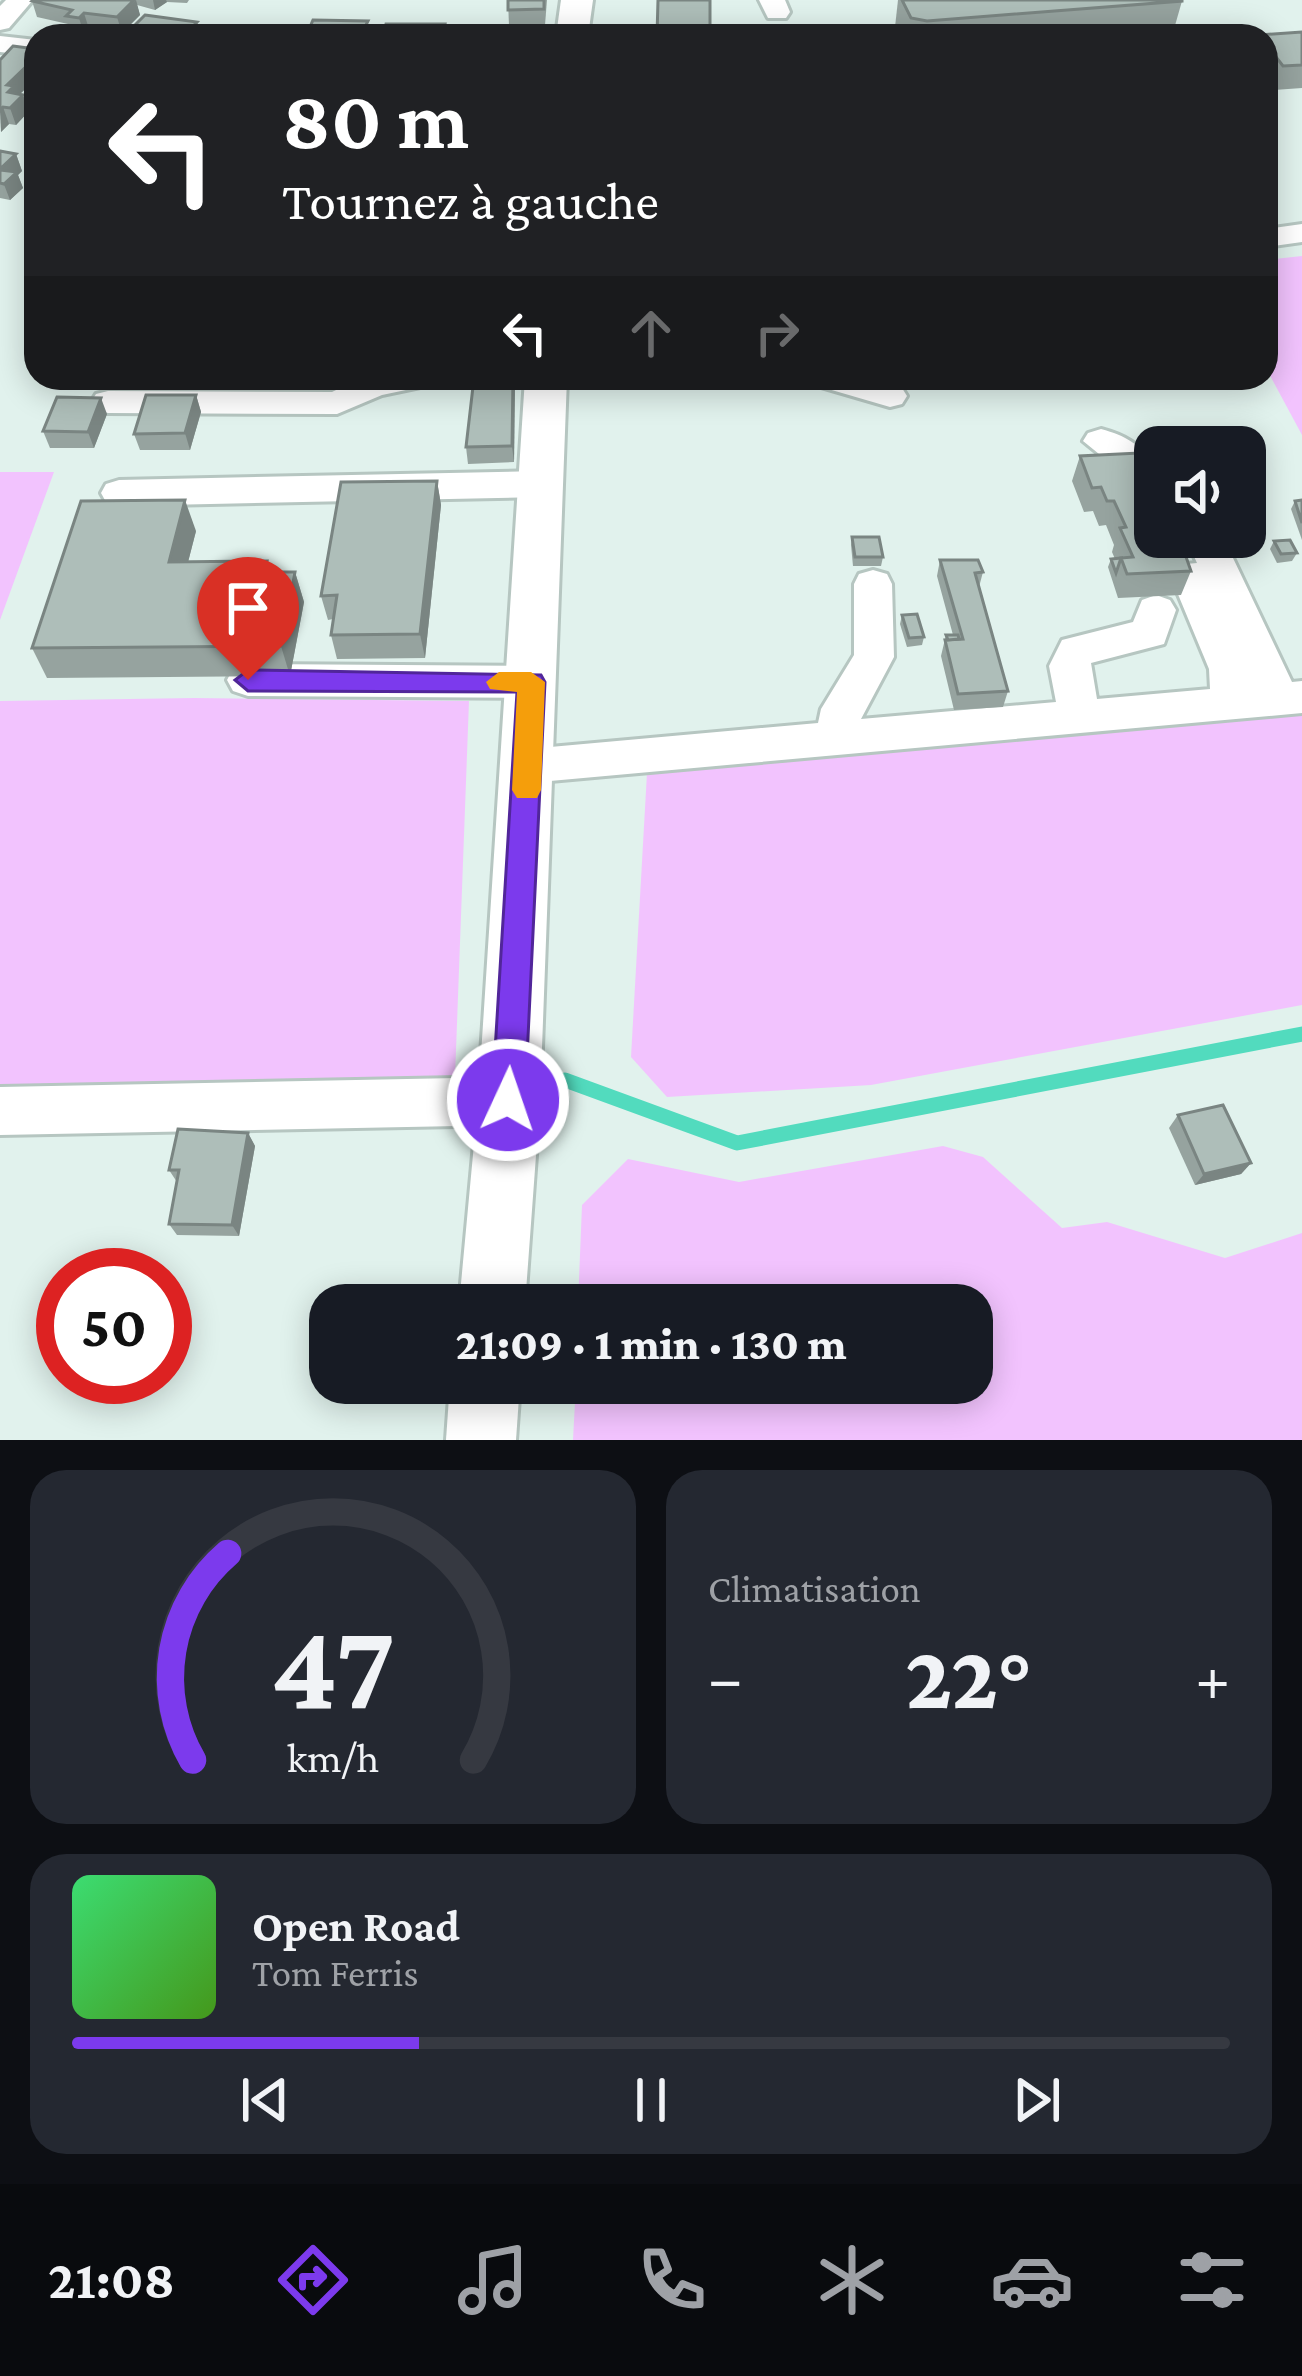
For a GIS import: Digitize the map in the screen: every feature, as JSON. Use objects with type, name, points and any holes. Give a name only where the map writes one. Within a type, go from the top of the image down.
[{"type":"main road","points":[[494,1284],[528,766],[545,390]]},
{"type":"main road","points":[[481,1440],[484,1404]]},
{"type":"street","points":[[0,22],[20,0]]},
{"type":"street","points":[[108,403],[337,404],[365,390]]},
{"type":"street","points":[[870,390],[890,396]]},
{"type":"street","points":[[1101,441],[1134,463]]},
{"type":"street","points":[[119,494],[541,484]]},
{"type":"street","points":[[1182,558],[1229,669],[1232,704]]},
{"type":"street","points":[[528,766],[1290,698],[1215,558]]},
{"type":"street","points":[[836,739],[842,709],[874,657],[873,584]]},
{"type":"street","points":[[1079,718],[1069,666],[1076,651],[1150,633],[1156,610]]},
{"type":"street","points":[[248,680],[531,682]]},
{"type":"street","points":[[0,1111],[508,1100]]},
{"type":"shaded area","points":[[1302,256],[1302,435],[1278,390],[1278,259]]},
{"type":"shaded area","points":[[0,472],[54,472],[0,620]]},
{"type":"shaded area","points":[[0,701],[469,701],[455,1077],[0,1091]]},
{"type":"shaded area","points":[[1302,711],[1302,1005],[871,1085],[667,1097],[631,1057],[647,773]]},
{"type":"shaded area","points":[[943,1146],[983,1157],[1062,1228],[1107,1222],[1225,1258],[1302,1233],[1302,1440],[573,1440],[575,1404],[993,1404],[993,1284],[579,1284],[582,1205],[628,1159],[739,1182]]},
{"type":"building","points":[[33,0],[134,0],[117,17],[84,13],[79,18],[66,16],[72,10]]},
{"type":"building","points":[[508,0],[544,0],[544,9],[508,10]]},
{"type":"building","points":[[658,0],[710,0],[710,24],[657,24]]},
{"type":"building","points":[[902,0],[1182,1],[927,21],[911,18]]},
{"type":"building","points":[[145,15],[197,22],[195,24],[136,24]]},
{"type":"building","points":[[313,20],[368,21],[366,24],[311,24]]},
{"type":"building","points":[[1302,32],[1302,65],[1283,66],[1278,60],[1278,34]]},
{"type":"building","points":[[13,46],[24,47],[24,69],[7,85],[14,86],[8,92],[23,95],[0,111],[0,60]]},
{"type":"building","points":[[0,151],[16,154],[0,169]]},
{"type":"building","points":[[0,170],[17,172],[4,184]]},
{"type":"building","points":[[473,390],[513,390],[512,446],[466,447]]},
{"type":"building","points":[[146,395],[196,395],[185,433],[134,434]]},
{"type":"building","points":[[57,397],[101,398],[88,432],[43,431]]},
{"type":"building","points":[[1134,453],[1134,558],[1186,558],[1191,571],[1127,574],[1121,558],[1133,557],[1120,528],[1126,527],[1114,501],[1107,501],[1101,487],[1092,488],[1080,456]]},
{"type":"building","points":[[437,481],[420,634],[331,635],[337,595],[321,596],[341,482]]},
{"type":"building","points":[[185,500],[169,562],[267,561],[264,572],[295,572],[281,646],[32,648],[81,501]]},
{"type":"building","points":[[852,537],[879,537],[883,557],[855,557]]},
{"type":"building","points":[[1290,540],[1297,553],[1281,554],[1274,541]]},
{"type":"building","points":[[940,560],[978,560],[983,572],[975,573],[1008,691],[958,694],[945,640],[963,639]]},
{"type":"building","points":[[917,614],[924,637],[909,638],[902,615]]},
{"type":"building","points":[[1223,1105],[1251,1163],[1204,1174],[1178,1115]]},
{"type":"building","points":[[178,1129],[248,1133],[232,1225],[169,1224],[179,1170],[169,1170]]},
{"type":"waterway","points":[[565,1080],[737,1143],[1302,1034]]},
{"type":"slow traffic","points":[[499,682],[531,682],[527,790]]},
{"type":"route","points":[[248,680],[531,682],[508,1100]]}]
